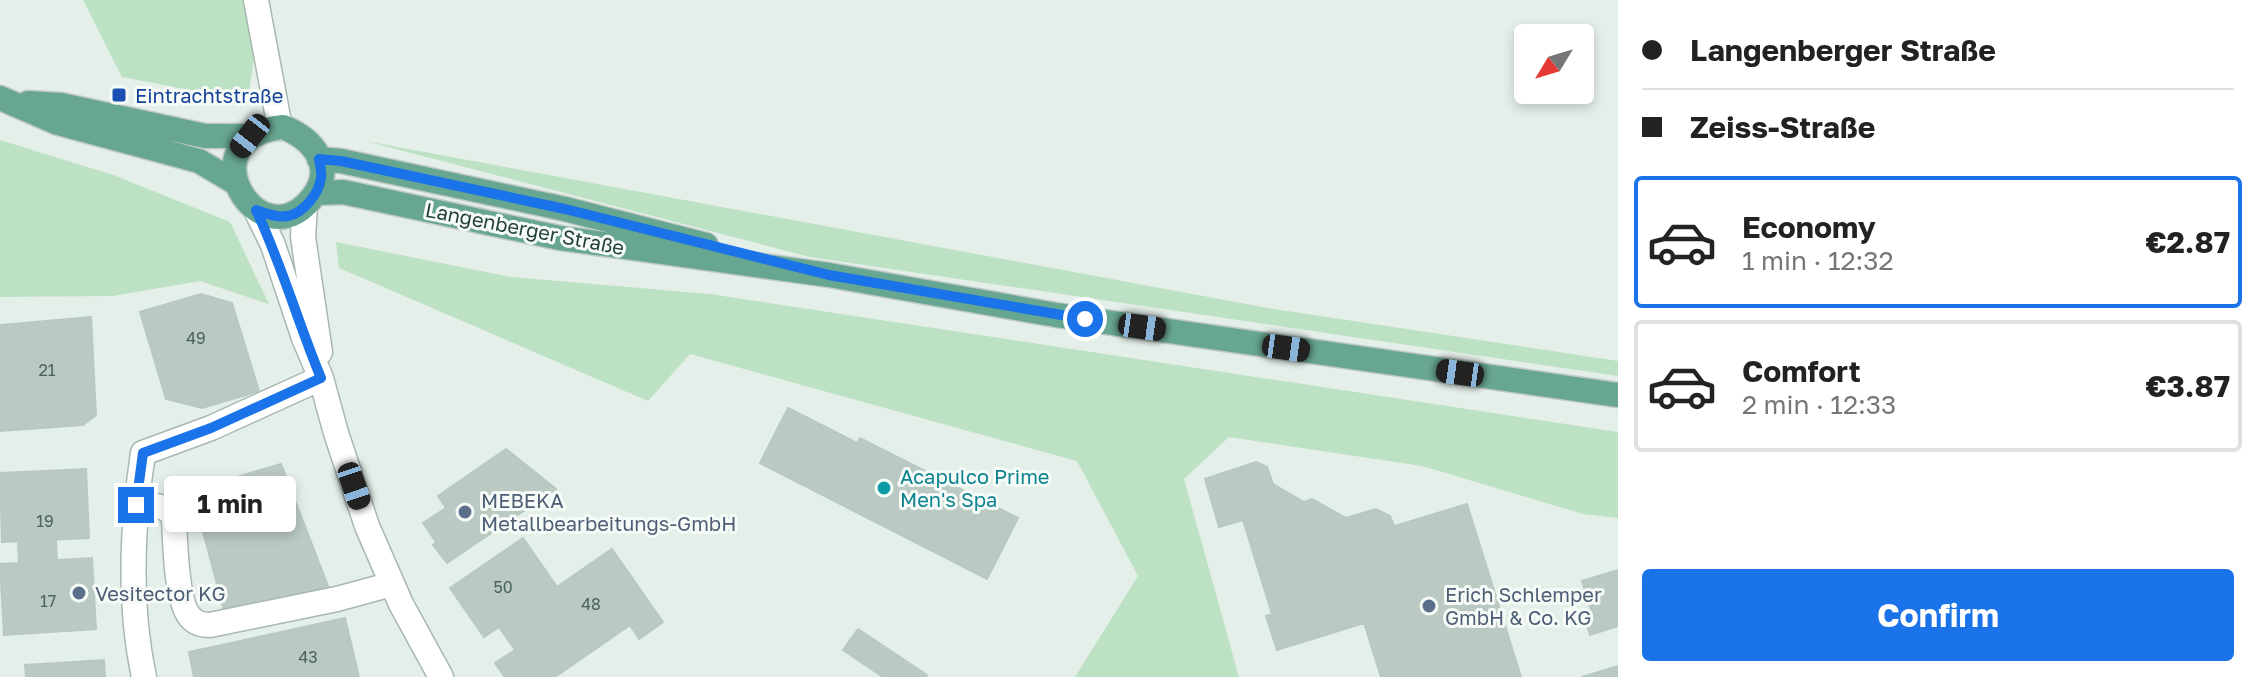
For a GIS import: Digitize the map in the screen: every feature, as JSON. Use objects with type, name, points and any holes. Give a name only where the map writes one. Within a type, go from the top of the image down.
[{"type":"main road","points":[[6,100],[61,105],[205,136],[250,136],[266,129],[280,128],[299,134],[313,144],[322,177],[310,200],[290,216],[272,216],[256,210],[243,199],[236,183],[234,166],[250,136]]},
{"type":"main road","points":[[6,100],[58,123],[199,161],[236,183]]},
{"type":"main road","name":"Langenberger Straße","points":[[319,159],[341,161],[565,209],[829,275]]},
{"type":"main road","name":"Langenberger Straße","points":[[310,200],[343,192],[560,238],[829,275],[1056,315],[1618,395]]},
{"type":"street","points":[[256,0],[280,128]]},
{"type":"street","points":[[310,200],[303,237],[319,337],[321,378]]},
{"type":"street","points":[[256,210],[273,245],[304,338],[321,378],[367,526],[392,584],[441,677]]},
{"type":"street","points":[[144,677],[134,598],[136,505],[143,453],[211,428],[321,378]]},
{"type":"street","points":[[136,505],[165,507],[171,511],[178,581],[186,613],[201,624],[269,614],[392,584]]},
{"type":"green space","points":[[83,0],[247,0],[255,50],[248,101],[122,77]]},
{"type":"green space","points":[[0,140],[116,176],[230,222],[269,304],[200,281],[113,296],[0,297]]},
{"type":"green space","points":[[365,141],[1274,309],[1618,361],[1618,376],[810,257]]},
{"type":"green space","points":[[336,242],[511,277],[710,294],[1618,432],[1618,518],[1583,514],[1422,466],[1229,437],[1184,479],[1239,677],[1075,677],[1138,576],[1077,461],[690,354],[648,401],[339,268]]},
{"type":"building","points":[[201,294],[232,303],[259,391],[202,408],[166,399],[140,312]]},
{"type":"building","points":[[91,317],[96,415],[83,425],[0,431],[0,325]]},
{"type":"building","name":"Acapulco Prime Men's Spa","points":[[788,408],[857,443],[860,438],[1018,518],[987,579],[760,463]]},
{"type":"building","points":[[506,449],[556,489],[447,563],[433,545],[436,542],[423,523],[446,508],[438,496]]},
{"type":"building","points":[[1256,462],[1267,467],[1273,484],[1304,502],[1312,499],[1346,518],[1376,509],[1390,516],[1394,526],[1339,543],[1354,589],[1272,614],[1243,520],[1219,527],[1205,479]]},
{"type":"building","points":[[281,464],[331,594],[226,618],[192,490]]},
{"type":"building","points":[[86,469],[89,538],[2,542],[0,473]]},
{"type":"building","name":"Erich Schlemper GmbH & Co. KG","points":[[1467,504],[1521,677],[1381,677],[1339,543]]},
{"type":"building","points":[[523,538],[557,587],[484,637],[450,588]]},
{"type":"building","points":[[56,540],[57,560],[92,558],[96,629],[4,635],[0,564],[19,563],[18,542]]},
{"type":"building","points":[[612,549],[663,622],[639,639],[630,625],[555,677],[534,677],[499,627]]},
{"type":"building","points":[[1618,570],[1618,609],[1593,616],[1582,581]]},
{"type":"building","points":[[1354,589],[1364,623],[1277,650],[1266,616]]},
{"type":"building","points":[[1618,609],[1618,626],[1590,635],[1585,619]]},
{"type":"building","points":[[345,618],[359,677],[266,677],[258,637]]},
{"type":"building","points":[[858,629],[926,677],[883,677],[843,650]]},
{"type":"building","points":[[258,637],[266,677],[229,677],[222,645]]},
{"type":"building","points":[[222,645],[229,677],[194,677],[189,652]]},
{"type":"building","points":[[515,650],[534,677],[505,677],[495,663]]},
{"type":"building","points":[[104,660],[105,677],[26,677],[25,665]]},
{"type":"building","points":[[1618,666],[1618,677],[1582,677]]},
{"type":"place","name":"Eintrachtstraße","points":[[119,95]]},
{"type":"place","name":"Acapulco Prime Men's Spa","points":[[884,488]]},
{"type":"place","name":"MEBEKA Metallbearbeitungs-GmbH","points":[[465,512]]},
{"type":"place","name":"Vesitector KG","points":[[79,593]]},
{"type":"place","name":"Erich Schlemper GmbH & Co. KG","points":[[1429,606]]},
{"type":"route","points":[[136,505],[143,453],[211,428],[321,378],[304,338],[273,245],[256,210],[272,216],[290,216],[305,206],[316,193],[322,177],[319,159],[341,161],[565,209],[829,275],[1085,319]]}]
